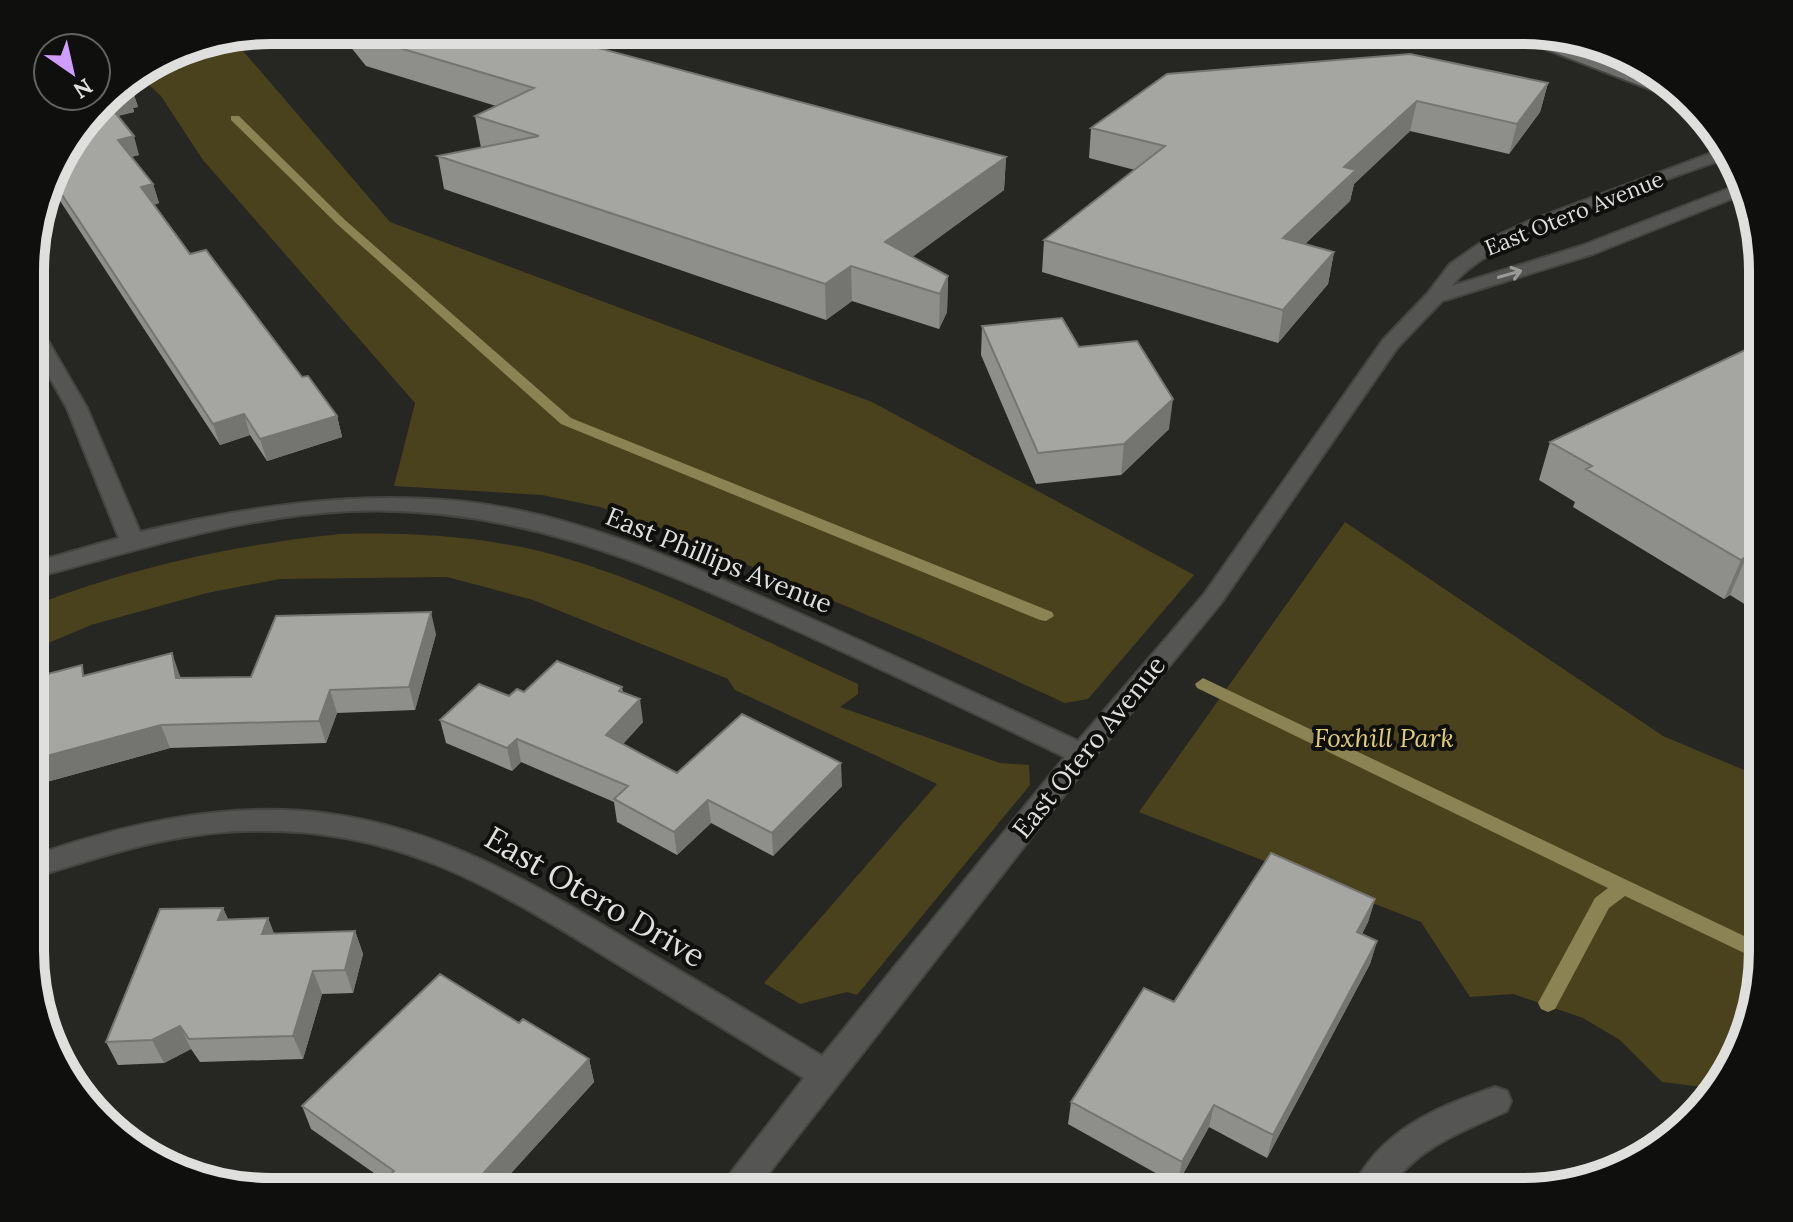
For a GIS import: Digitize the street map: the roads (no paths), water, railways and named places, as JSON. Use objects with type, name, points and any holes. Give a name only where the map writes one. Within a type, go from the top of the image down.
[{"type":"main road","points":[[1541,45],[1657,89]]},
{"type":"street","name":"East Otero Avenue","points":[[744,1178],[1083,754],[1213,598],[1390,344],[1435,297],[1456,268],[1485,248],[1718,156]]},
{"type":"street","name":"East Otero Avenue","points":[[1435,297],[1587,250],[1735,192]]},
{"type":"street","points":[[44,350],[77,408],[131,539]]},
{"type":"street","name":"East Phillips Avenue","points":[[44,567],[131,539],[198,523],[306,508],[390,504],[461,508],[547,523],[634,550],[811,627],[1083,754]]},
{"type":"street","name":"East Otero Drive","points":[[44,863],[75,851],[172,827],[242,820],[303,821],[373,832],[443,854],[510,883],[825,1074]]},
{"type":"street","points":[[1377,1178],[1389,1159],[1427,1131],[1495,1101]]},
{"type":"waterway","points":[[235,118],[341,222],[566,421],[1046,616]]},
{"type":"waterway","points":[[1203,684],[1749,947]]},
{"type":"waterway","points":[[1548,1003],[1602,903],[1623,887]]},
{"type":"park label","name":"Foxhill Park","points":[[1384,738]]}]
